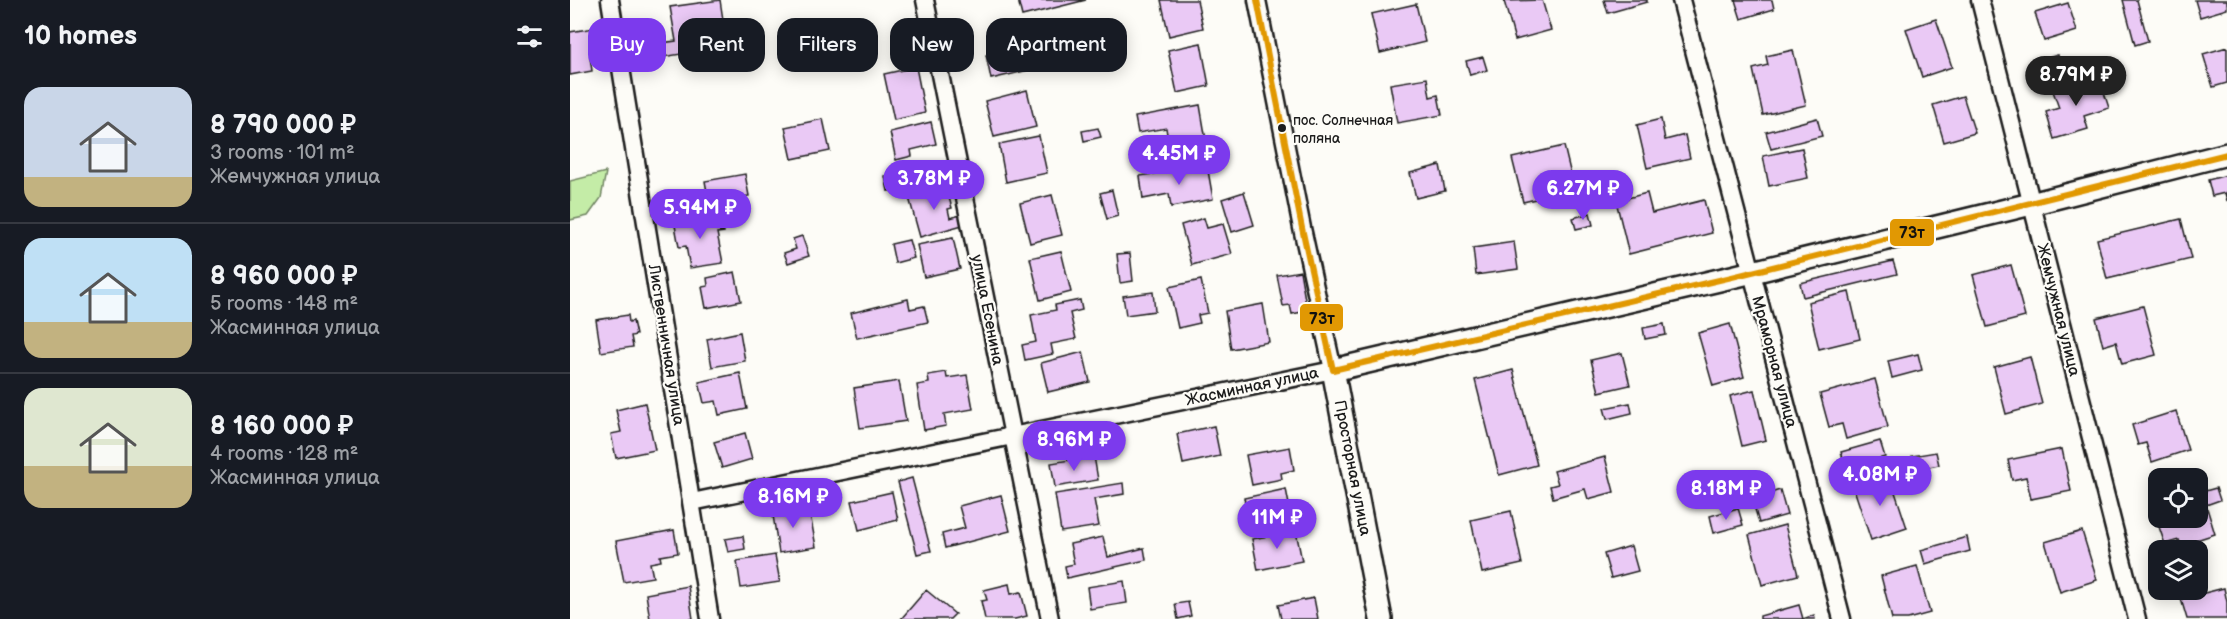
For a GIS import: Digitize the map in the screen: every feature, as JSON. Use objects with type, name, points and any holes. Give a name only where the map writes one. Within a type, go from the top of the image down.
[{"type":"street","name":"Лиственничная улица","points":[[610,0],[710,619]]},
{"type":"street","name":"улица Есенина","points":[[926,0],[1050,619]]},
{"type":"street","name":"Просторная улица","points":[[1257,0],[1302,228],[1334,370],[1381,619]]},
{"type":"street","name":"Мраморная улица","points":[[1681,0],[1842,619]]},
{"type":"street","name":"Жемчужная улица","points":[[1980,0],[2137,619]]},
{"type":"street","name":"Жасминная улица","points":[[692,502],[1334,370],[1751,272],[2227,154]]},
{"type":"green space","points":[[606,172],[601,198],[588,216],[570,220],[570,181]]},
{"type":"building","points":[[720,0],[723,18],[678,18],[678,55],[666,57],[666,42],[676,41],[670,7]]},
{"type":"building","points":[[1018,0],[1086,0],[1022,16]]},
{"type":"building","points":[[1161,0],[1197,0],[1203,28],[1169,36]]},
{"type":"building","points":[[1542,0],[1551,30],[1515,40],[1504,1]]},
{"type":"building","points":[[1604,0],[1647,0],[1647,2],[1608,13]]},
{"type":"building","points":[[1735,0],[1772,0],[1774,9],[1741,19]]},
{"type":"building","points":[[2123,0],[2137,0],[2148,41],[2135,45]]},
{"type":"building","points":[[2195,0],[2227,0],[2227,9],[2200,17]]},
{"type":"building","points":[[2068,3],[2077,31],[2044,41],[2035,13]]},
{"type":"building","points":[[1416,4],[1425,42],[1380,53],[1371,14]]},
{"type":"building","points":[[1936,19],[1952,67],[1922,77],[1906,29]]},
{"type":"building","points":[[588,29],[588,72],[570,75],[570,32]]},
{"type":"building","points":[[1201,43],[1209,86],[1177,93],[1168,50]]},
{"type":"building","points":[[2227,47],[2227,83],[2213,87],[2203,54]]},
{"type":"building","points":[[1793,50],[1806,105],[1763,115],[1753,69],[1768,65],[1766,56]]},
{"type":"building","points":[[2058,55],[2061,68],[2037,74],[2034,61]]},
{"type":"building","points":[[1483,57],[1487,70],[1470,75],[1466,61]]},
{"type":"building","points":[[917,72],[925,113],[894,120],[884,74]]},
{"type":"building","points":[[990,72],[1020,72],[991,79]]},
{"type":"building","points":[[2099,77],[2109,108],[2084,116],[2088,129],[2054,139],[2046,112],[2059,108],[2053,91]]},
{"type":"building","points":[[1427,78],[1430,97],[1438,95],[1442,115],[1397,123],[1390,84]]},
{"type":"building","points":[[1027,90],[1036,127],[994,137],[985,101]]},
{"type":"building","points":[[1963,96],[1975,133],[1944,142],[1933,105]]},
{"type":"building","points":[[1200,105],[1207,146],[1170,153],[1166,128],[1138,133],[1135,117]]},
{"type":"building","points":[[1817,118],[1822,136],[1771,149],[1766,132]]},
{"type":"building","points":[[823,119],[830,151],[792,159],[785,127]]},
{"type":"building","points":[[1661,119],[1665,140],[1685,135],[1690,158],[1647,168],[1637,125]]},
{"type":"building","points":[[931,122],[936,144],[911,150],[912,156],[896,160],[890,132]]},
{"type":"building","points":[[1098,128],[1101,137],[1084,141],[1082,131]]},
{"type":"building","points":[[1039,136],[1047,173],[1006,182],[999,144]]},
{"type":"building","points":[[1564,146],[1571,175],[1540,182],[1544,197],[1523,202],[1512,158]]},
{"type":"building","points":[[1802,148],[1808,178],[1769,186],[1763,156]]},
{"type":"building","points":[[939,163],[943,179],[888,191],[885,176]]},
{"type":"building","points":[[1207,165],[1213,199],[1171,207],[1169,194],[1143,199],[1140,176]]},
{"type":"building","points":[[1440,165],[1445,191],[1416,198],[1410,173]]},
{"type":"building","points":[[745,174],[749,196],[709,203],[705,181]]},
{"type":"building","points":[[2227,175],[2227,201],[2225,193],[2212,196],[2208,180]]},
{"type":"building","points":[[945,184],[952,208],[948,209],[950,218],[964,214],[966,224],[920,237],[908,194]]},
{"type":"building","points":[[1112,190],[1118,216],[1107,219],[1100,193]]},
{"type":"building","points":[[1244,192],[1254,225],[1232,232],[1222,199]]},
{"type":"building","points":[[1647,193],[1652,213],[1704,200],[1712,233],[1629,254],[1616,201]]},
{"type":"building","points":[[1052,195],[1062,235],[1030,243],[1020,203]]},
{"type":"building","points":[[1590,213],[1593,225],[1576,229],[1573,218]]},
{"type":"building","points":[[710,214],[712,226],[723,224],[724,232],[717,233],[723,263],[690,268],[686,246],[679,247],[674,220]]},
{"type":"building","points":[[1204,218],[1207,228],[1223,224],[1232,254],[1192,265],[1181,225]]},
{"type":"building","points":[[2181,219],[2191,259],[2107,279],[2097,239]]},
{"type":"building","points":[[802,236],[809,256],[788,263],[784,253],[796,249],[793,239]]},
{"type":"building","points":[[953,238],[960,269],[924,277],[917,245]]},
{"type":"building","points":[[909,240],[914,258],[895,263],[891,244]]},
{"type":"building","points":[[1514,242],[1518,269],[1476,275],[1473,248]]},
{"type":"building","points":[[1061,251],[1071,292],[1040,300],[1030,258]]},
{"type":"building","points":[[1130,253],[1133,281],[1120,283],[1117,254]]},
{"type":"building","points":[[1893,261],[1897,274],[1803,297],[1800,283]]},
{"type":"building","points":[[2011,265],[2025,317],[1987,327],[1973,275]]},
{"type":"building","points":[[1300,271],[1307,311],[1292,314],[1290,305],[1283,306],[1277,275]]},
{"type":"building","points":[[735,272],[741,301],[706,308],[702,287],[708,286],[707,278]]},
{"type":"building","points":[[1201,280],[1208,313],[1198,315],[1200,323],[1178,328],[1169,287]]},
{"type":"building","points":[[1153,292],[1155,311],[1126,315],[1123,296]]},
{"type":"building","points":[[1849,292],[1860,339],[1819,349],[1808,302]]},
{"type":"building","points":[[908,299],[910,309],[924,306],[928,322],[857,338],[851,313]]},
{"type":"building","points":[[1080,300],[1082,310],[1070,313],[1076,339],[1051,344],[1053,354],[1025,360],[1022,345],[1036,342],[1031,315],[1056,310],[1055,305]]},
{"type":"building","points":[[1263,304],[1269,342],[1231,349],[1225,311]]},
{"type":"building","points":[[2143,306],[2156,355],[2122,364],[2116,342],[2103,346],[2096,318]]},
{"type":"building","points":[[628,315],[629,322],[633,321],[636,335],[631,336],[633,347],[601,352],[596,320]]},
{"type":"building","points":[[1664,324],[1666,335],[1645,339],[1643,328]]},
{"type":"building","points":[[1730,324],[1744,377],[1713,386],[1698,333]]},
{"type":"building","points":[[740,332],[745,361],[712,367],[707,339]]},
{"type":"building","points":[[1083,352],[1090,382],[1048,392],[1041,363]]},
{"type":"building","points":[[1622,353],[1630,385],[1599,392],[1591,360]]},
{"type":"building","points":[[1918,354],[1922,370],[1892,378],[1888,361]]},
{"type":"building","points":[[2030,357],[2042,404],[2006,414],[1994,367]]},
{"type":"building","points":[[1513,370],[1537,465],[1499,475],[1475,380]]},
{"type":"building","points":[[946,372],[947,378],[967,375],[973,409],[944,414],[946,426],[924,430],[917,385],[929,383],[928,375]]},
{"type":"building","points":[[740,373],[747,409],[719,415],[716,401],[704,403],[699,382]]},
{"type":"building","points":[[1875,379],[1888,427],[1846,439],[1842,424],[1829,427],[1820,394]]},
{"type":"building","points":[[899,381],[906,421],[860,428],[854,388]]},
{"type":"building","points":[[1754,390],[1766,440],[1742,446],[1730,396]]},
{"type":"building","points":[[645,403],[655,450],[616,458],[611,434],[621,432],[616,410]]},
{"type":"building","points":[[1630,403],[1632,413],[1607,419],[1604,408]]},
{"type":"building","points":[[2176,411],[2188,450],[2152,462],[2146,443],[2138,445],[2132,425]]},
{"type":"building","points":[[1214,426],[1220,456],[1183,464],[1177,434]]},
{"type":"building","points":[[745,433],[752,459],[722,468],[714,442]]},
{"type":"building","points":[[1880,441],[1885,457],[1846,468],[1841,452]]},
{"type":"building","points":[[1290,447],[1294,470],[1281,473],[1282,479],[1252,485],[1246,455]]},
{"type":"building","points":[[2062,449],[2071,491],[2031,499],[2026,477],[2012,480],[2008,460]]},
{"type":"building","points":[[1936,452],[1939,465],[1914,470],[1912,456]]},
{"type":"building","points":[[1094,456],[1098,480],[1055,487],[1051,463]]},
{"type":"building","points":[[1605,457],[1614,492],[1588,499],[1585,489],[1553,498],[1550,486],[1558,484],[1554,471]]},
{"type":"building","points":[[1889,474],[1907,528],[1871,540],[1853,486]]},
{"type":"building","points":[[912,478],[931,551],[917,554],[898,482]]},
{"type":"building","points":[[1123,483],[1124,494],[1094,499],[1099,526],[1061,532],[1055,494]]},
{"type":"building","points":[[2216,488],[2220,500],[2208,504],[2208,490]]},
{"type":"building","points":[[1286,489],[1292,520],[1251,529],[1244,498]]},
{"type":"building","points":[[1780,490],[1787,515],[1759,523],[1752,499]]},
{"type":"building","points":[[892,492],[898,520],[859,530],[852,501]]},
{"type":"building","points":[[1001,495],[1010,531],[945,548],[942,534],[965,528],[959,506]]},
{"type":"building","points":[[798,504],[799,510],[809,508],[816,547],[779,553],[772,509]]},
{"type":"building","points":[[1738,508],[1743,525],[1714,533],[1710,516]]},
{"type":"building","points":[[1511,511],[1522,564],[1482,573],[1471,520]]},
{"type":"building","points":[[2208,511],[2215,534],[2196,540],[2164,540],[2159,528],[2208,528]]},
{"type":"building","points":[[1785,525],[1798,575],[1762,585],[1749,535]]},
{"type":"building","points":[[674,530],[678,553],[660,556],[661,561],[650,563],[653,577],[624,582],[616,541]]},
{"type":"building","points":[[1296,531],[1302,561],[1258,570],[1252,539]]},
{"type":"building","points":[[2082,531],[2097,580],[2060,592],[2045,542]]},
{"type":"building","points":[[743,536],[745,549],[728,552],[725,539]]},
{"type":"building","points":[[1103,537],[1108,557],[1144,548],[1146,560],[1067,578],[1065,566],[1074,564],[1070,544]]},
{"type":"building","points":[[1967,537],[1970,551],[1925,564],[1921,550]]},
{"type":"building","points":[[1631,546],[1638,571],[1611,578],[1604,554]]},
{"type":"building","points":[[775,555],[780,582],[741,588],[737,561]]},
{"type":"building","points":[[1917,566],[1930,613],[1908,619],[1892,619],[1881,576]]},
{"type":"building","points":[[1124,581],[1127,603],[1090,609],[1087,587]]},
{"type":"building","points":[[1009,584],[1011,594],[1021,592],[1027,616],[1015,619],[985,619],[981,601],[987,600],[984,590]]},
{"type":"building","points":[[688,586],[693,619],[650,619],[646,594]]},
{"type":"building","points":[[2224,588],[2227,619],[2187,619],[2181,600],[2208,600],[2208,592]]},
{"type":"building","points":[[926,590],[955,614],[950,619],[901,619]]},
{"type":"building","points":[[1314,598],[1318,619],[1281,619],[1278,605]]},
{"type":"building","points":[[1188,602],[1191,616],[1178,619],[1175,604]]},
{"type":"building","points":[[1799,605],[1803,619],[1760,619],[1760,616]]},
{"type":"building","points":[[1814,615],[1815,619],[1803,619]]},
{"type":"transit line","name":"73т","points":[[1257,0],[1333,370],[1732,277],[2227,154]]},
{"type":"place","name":"пос. Солнечная поляна","points":[[1282,128]]}]
